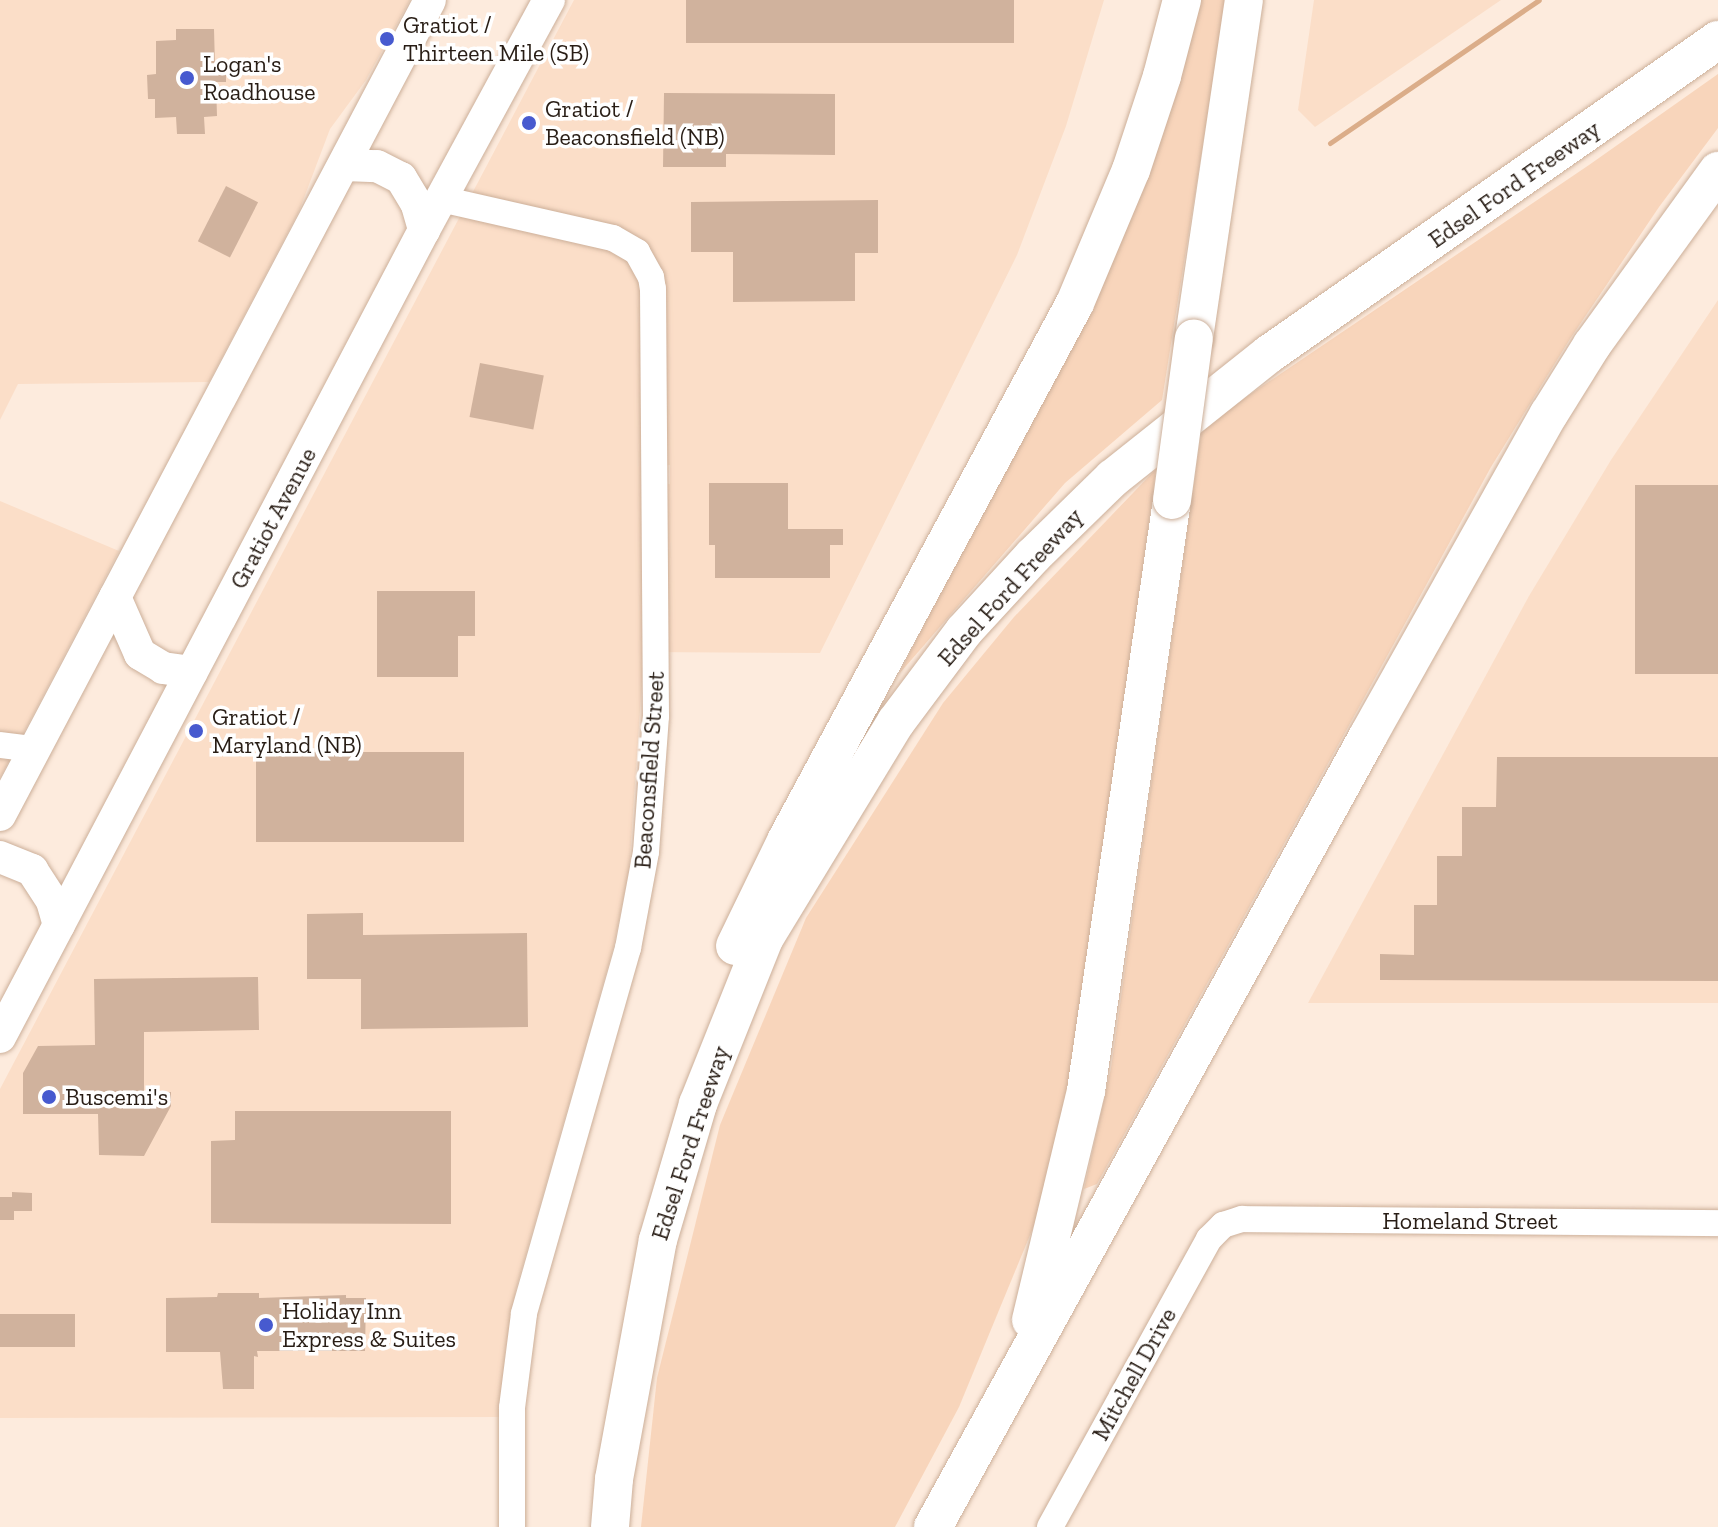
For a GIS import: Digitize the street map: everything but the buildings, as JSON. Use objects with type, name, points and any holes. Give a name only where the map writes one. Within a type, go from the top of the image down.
[{"type":"highway","points":[[614,1479],[609,1377],[629,1264],[654,1165],[717,987],[787,839],[1075,303],[1131,170],[1162,76],[1182,0]]},
{"type":"highway","points":[[1016,1377],[1084,1102],[1244,0]]},
{"type":"highway","name":"Edsel Ford Freeway","points":[[610,1527],[614,1479],[662,1226],[698,1104],[764,939],[896,722],[964,631],[1034,555],[1113,478],[1269,354],[1718,40]]},
{"type":"highway","points":[[933,1527],[1549,414],[1653,257],[1718,171]]},
{"type":"main road","points":[[0,815],[430,0]]},
{"type":"main road","name":"Gratiot Avenue","points":[[0,1037],[424,230],[549,0]]},
{"type":"main road","points":[[344,165],[377,166],[391,170],[410,191],[424,230]]},
{"type":"main road","points":[[115,597],[140,654],[163,668],[192,672]]},
{"type":"main road","points":[[0,857],[32,870],[52,901],[59,925]]},
{"type":"street","name":"Beaconsfield Street","points":[[441,199],[613,238],[637,252],[651,277],[653,289],[656,716],[646,852],[628,948],[524,1314],[512,1408],[512,1527]]},
{"type":"street","points":[[0,745],[35,749]]},
{"type":"street","name":"Homeland Street","points":[[1223,1225],[1242,1219],[1718,1223]]},
{"type":"street","name":"Mitchell Drive","points":[[1050,1527],[1209,1239],[1223,1225]]},
{"type":"shaded area","points":[[0,0],[410,0],[366,80],[330,129],[299,211],[209,382],[18,384],[0,420]]},
{"type":"shaded area","points":[[574,0],[1104,0],[1066,126],[1017,255],[820,653],[644,652],[629,871],[613,949],[516,1289],[505,1353],[501,1417],[0,1418],[0,1089]],"holes":[[[644,465],[670,465],[670,484],[643,483]]]},
{"type":"shaded area","points":[[1197,0],[1226,0],[1162,400],[1065,483],[899,674],[948,577]]},
{"type":"shaded area","points":[[1314,0],[1501,0],[1315,127],[1298,110]]},
{"type":"shaded area","points":[[1718,74],[1718,128],[1659,207],[1570,339],[1491,467],[1097,1184],[1084,1189],[1111,1068],[1202,427]]},
{"type":"shaded area","points":[[1718,300],[1718,1003],[1308,1003],[1529,596],[1611,460]]},
{"type":"shaded area","points":[[1156,469],[1077,1063],[1035,1223],[959,1407],[895,1527],[641,1527],[657,1378],[720,1125],[806,918],[943,703],[1014,617]]},
{"type":"shaded area","points":[[0,501],[119,551],[0,778]]},
{"type":"waterway","points":[[1330,143],[1539,0]]},
{"type":"place","name":"Gratiot / Thirteen Mile (SB)","points":[[387,39]]},
{"type":"place","name":"Logan's Roadhouse","points":[[187,78]]},
{"type":"place","name":"Gratiot / Beaconsfield (NB)","points":[[529,123]]},
{"type":"place","name":"Gratiot / Maryland (NB)","points":[[196,731]]},
{"type":"place","name":"Buscemi's","points":[[49,1097]]},
{"type":"place","name":"Holiday Inn Express & Suites","points":[[266,1325]]}]
